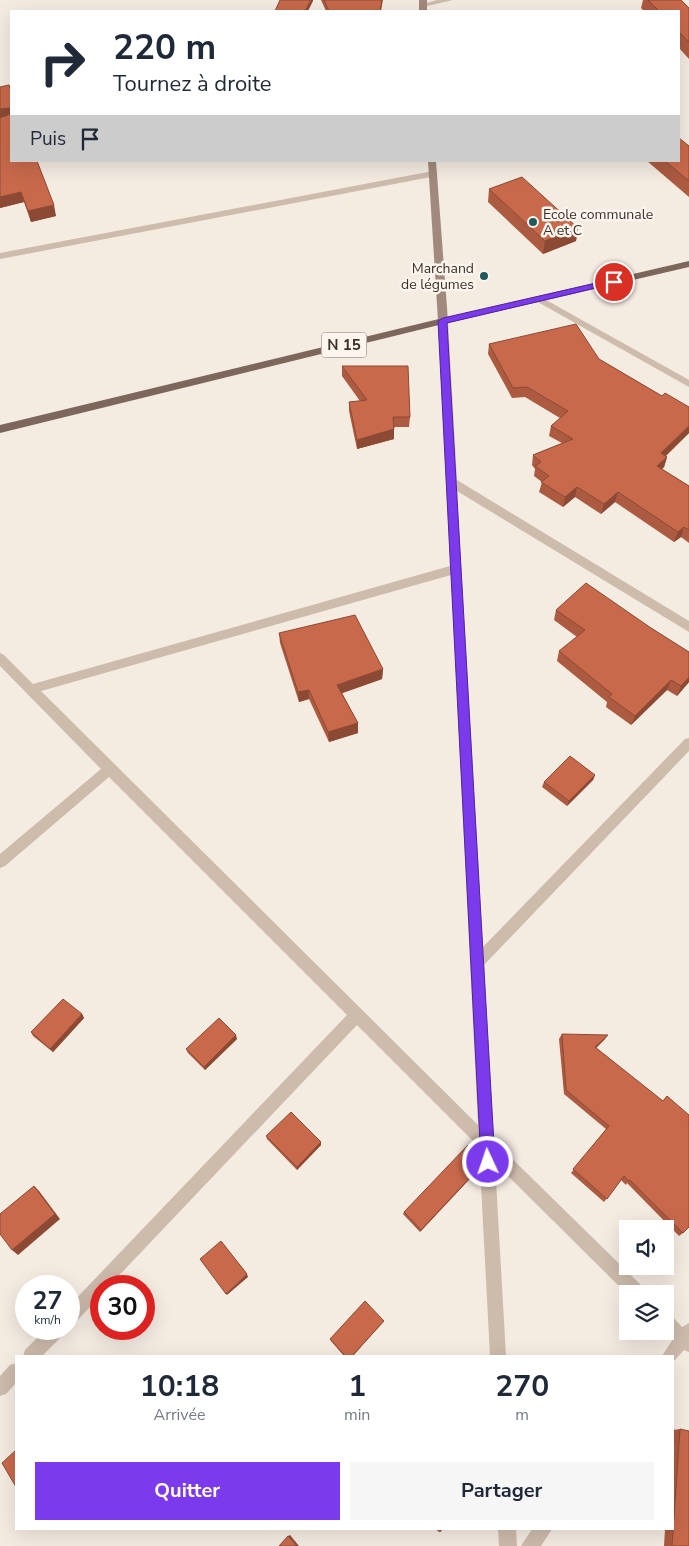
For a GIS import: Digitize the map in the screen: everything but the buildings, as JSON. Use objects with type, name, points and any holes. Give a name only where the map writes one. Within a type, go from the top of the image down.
[{"type":"main road","points":[[432,162],[443,321]]},
{"type":"main road","name":"N 15","points":[[0,429],[443,321],[689,264]]},
{"type":"street","points":[[423,5],[449,0]]},
{"type":"street","points":[[0,256],[433,174]]},
{"type":"street","points":[[539,299],[689,384]]},
{"type":"street","points":[[443,321],[498,1355]]},
{"type":"street","points":[[451,482],[689,627]]},
{"type":"street","points":[[32,689],[456,569]]},
{"type":"street","points":[[0,658],[109,769],[629,1285]]},
{"type":"street","points":[[477,963],[689,743]]},
{"type":"street","points":[[0,862],[109,769]]},
{"type":"street","points":[[80,1305],[358,1014]]},
{"type":"street","points":[[671,1355],[687,1338],[674,1327]]},
{"type":"street","points":[[32,1355],[46,1340]]},
{"type":"street","points":[[0,1388],[15,1372]]},
{"type":"street","points":[[507,1530],[508,1546]]},
{"type":"street","points":[[530,1546],[542,1530]]},
{"type":"place","name":"Ecole communale A et C","points":[[533,222]]},
{"type":"place","name":"Marchand de légumes","points":[[484,276]]},
{"type":"route","points":[[488,1162],[443,321],[614,282]]}]
